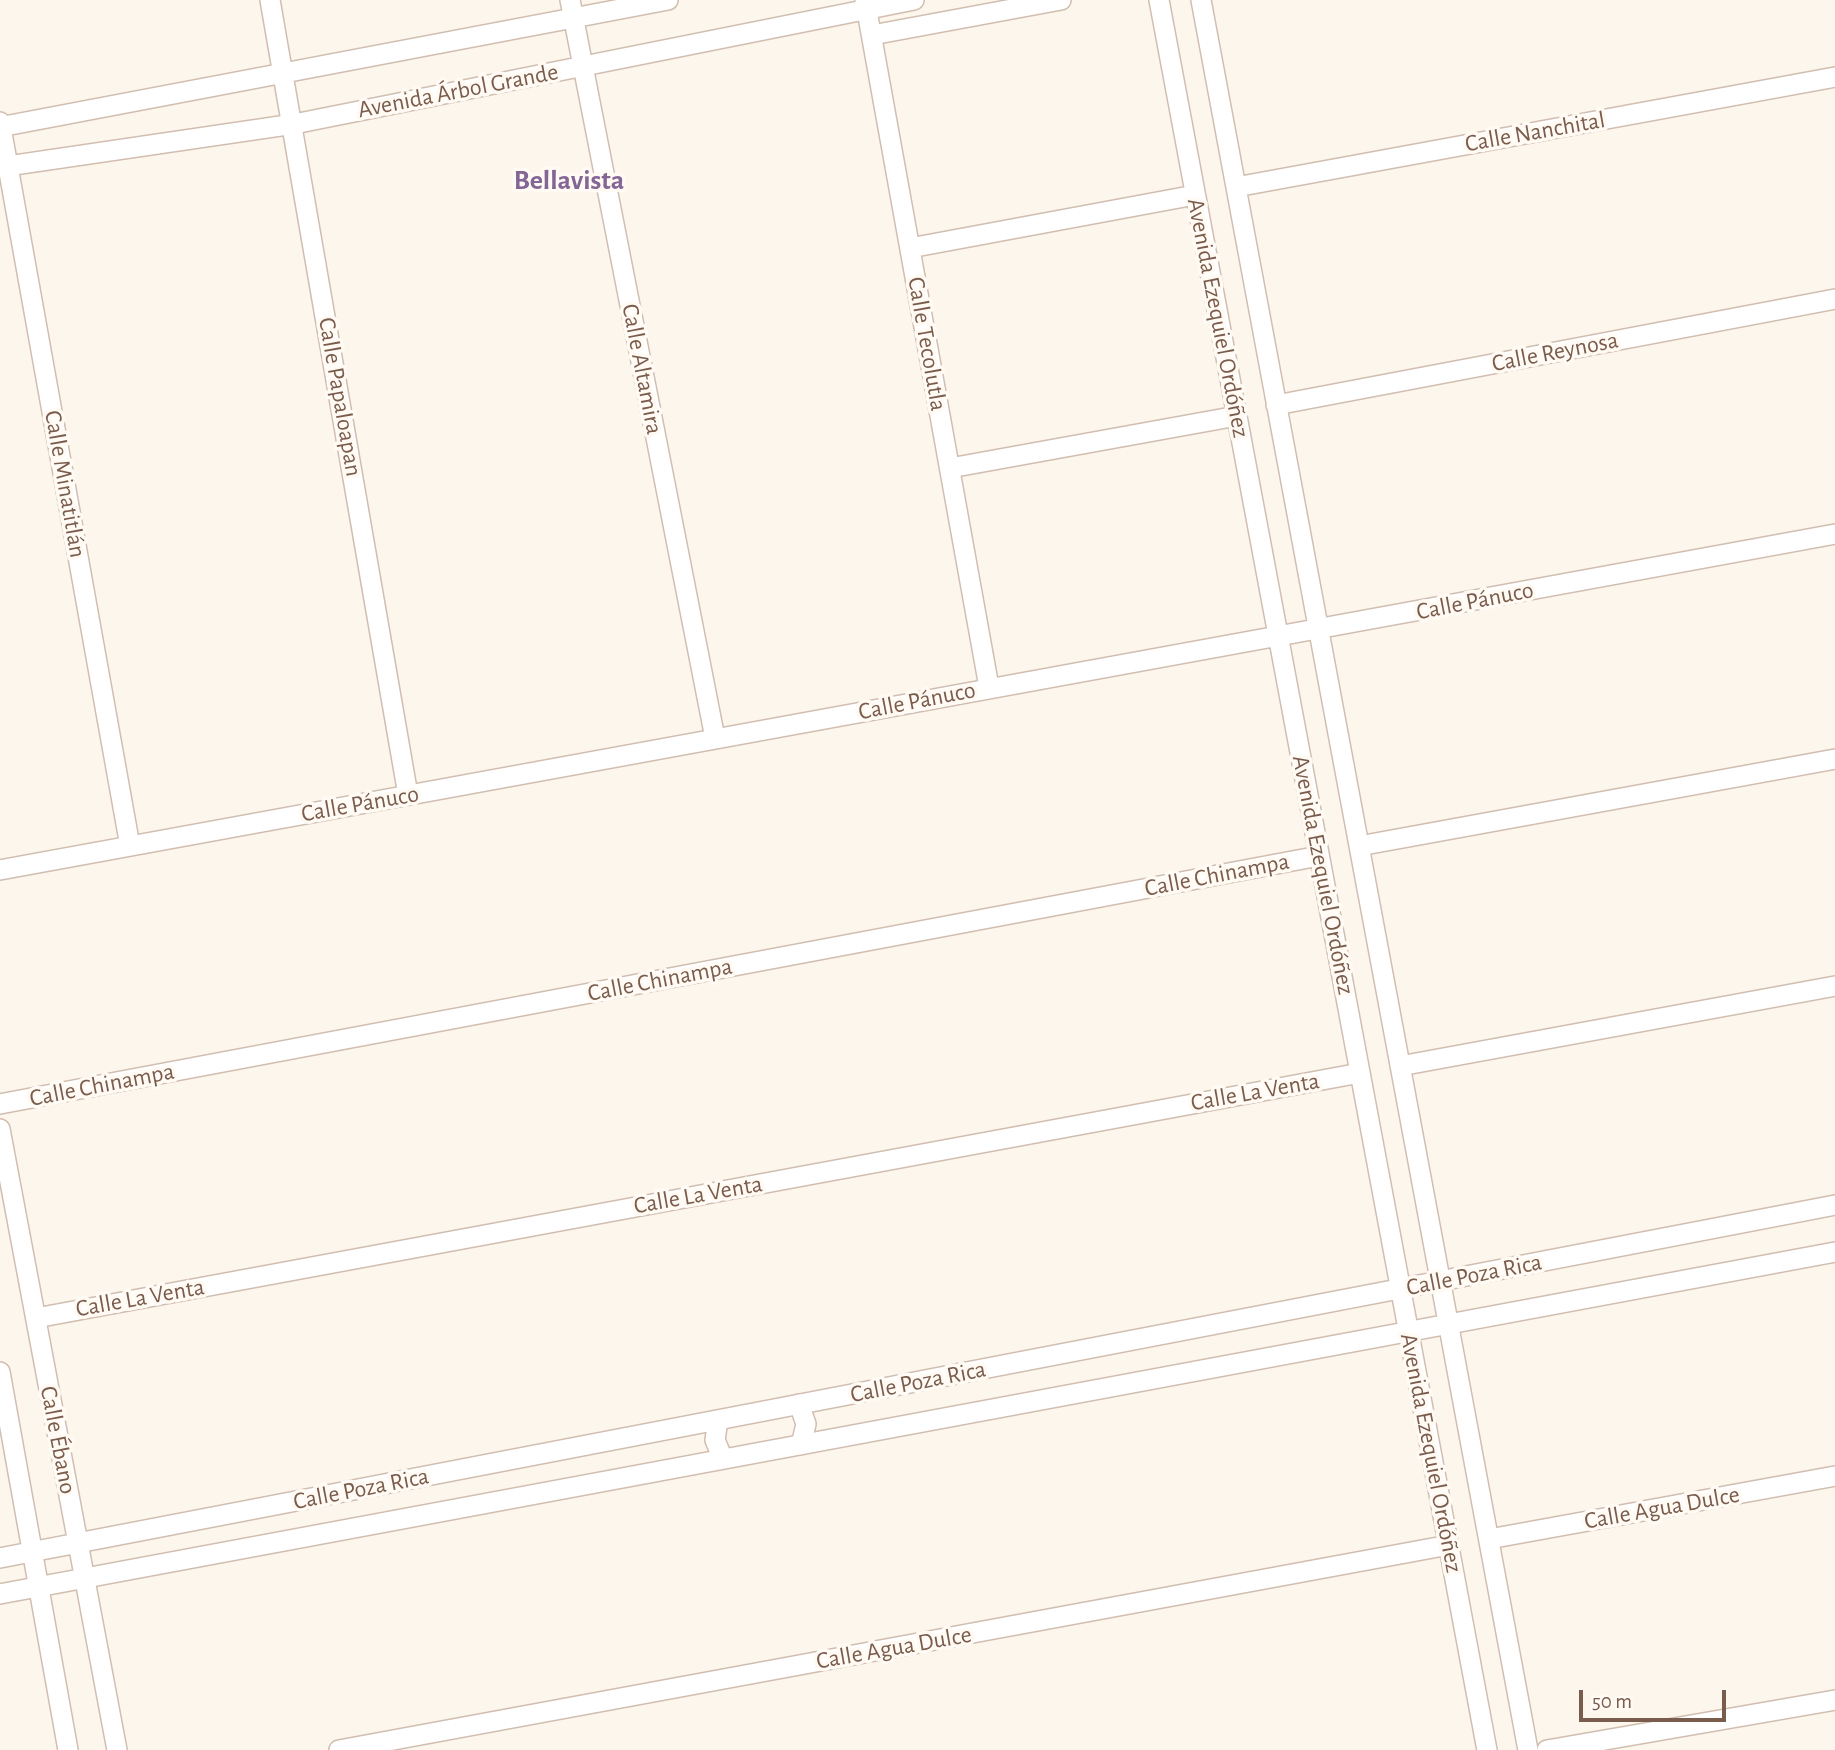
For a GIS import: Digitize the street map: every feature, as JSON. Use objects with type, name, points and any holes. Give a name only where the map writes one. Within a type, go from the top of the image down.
[{"type":"street","name":"Calle Papaloapan","points":[[270,0],[294,124],[408,794]]},
{"type":"street","name":"Avenida Árbol Grande","points":[[0,125],[285,75],[572,9],[668,0]]},
{"type":"street","name":"Avenida Árbol Grande","points":[[4,166],[294,124],[866,5],[914,0]]},
{"type":"street","points":[[872,36],[1061,0]]},
{"type":"street","name":"Avenida Ezequiel Ordóñez","points":[[1159,0],[1487,1750]]},
{"type":"street","name":"Avenida Ezequiel Ordóñez","points":[[1201,0],[1528,1750]]},
{"type":"street","name":"Calle Tecolutla","points":[[866,5],[989,687]]},
{"type":"street","name":"Calle Altamira","points":[[572,9],[715,738]]},
{"type":"street","name":"Calle Nanchital","points":[[1236,187],[1835,78]]},
{"type":"street","name":"Calle Minatitlán","points":[[0,125],[4,166],[130,846]]},
{"type":"street","points":[[910,248],[1195,195]]},
{"type":"street","name":"Calle Reynosa","points":[[1276,405],[1835,299]]},
{"type":"street","points":[[950,468],[1237,416]]},
{"type":"street","name":"Calle Pánuco","points":[[0,870],[1835,534]]},
{"type":"street","points":[[1359,846],[1835,759]]},
{"type":"street","name":"Calle Chinampa","points":[[0,1104],[1319,856]]},
{"type":"street","points":[[1400,1066],[1835,986]]},
{"type":"street","name":"Calle La Venta","points":[[36,1318],[1360,1073]]},
{"type":"street","name":"Calle Ébano","points":[[0,1129],[117,1750]]},
{"type":"street","name":"Calle Poza Rica","points":[[0,1558],[1835,1205]]},
{"type":"street","name":"Calle Poza Rica","points":[[0,1594],[1835,1252]]},
{"type":"street","name":"Calle Ébano","points":[[0,1372],[68,1750]]},
{"type":"street","points":[[799,1404],[806,1424],[801,1445]]},
{"type":"street","points":[[718,1420],[715,1440],[723,1459]]},
{"type":"street","name":"Calle Agua Dulce","points":[[1489,1539],[1835,1476]]},
{"type":"street","name":"Calle Agua Dulce","points":[[339,1750],[1448,1545]]},
{"type":"street","points":[[1548,1750],[1835,1700]]},
{"type":"district","name":"Bellavista","points":[[569,181]]}]
